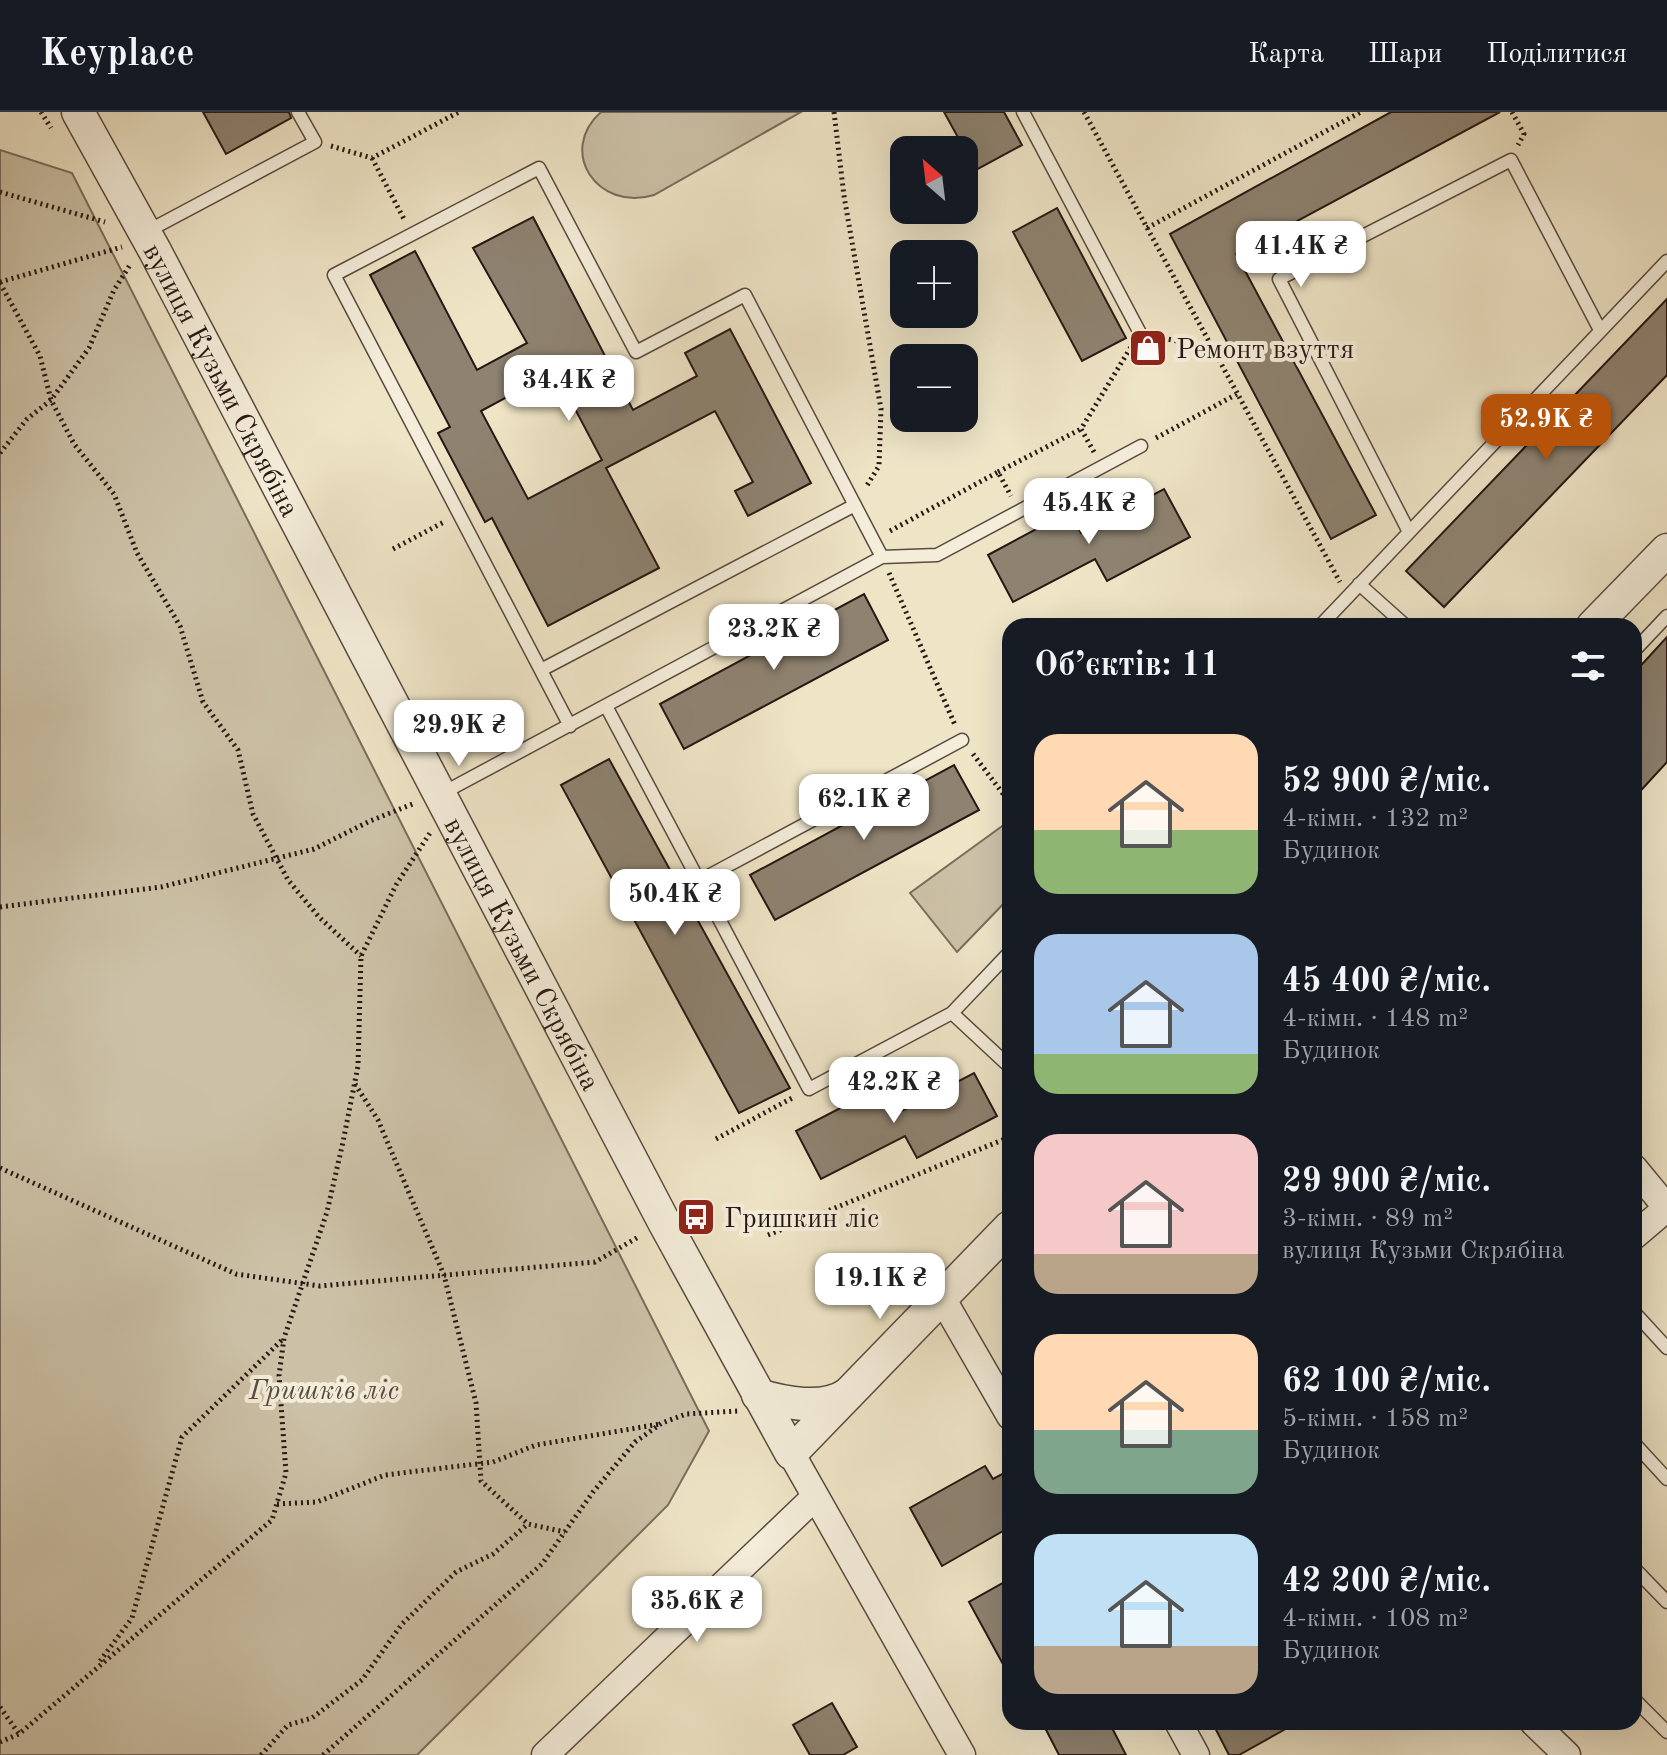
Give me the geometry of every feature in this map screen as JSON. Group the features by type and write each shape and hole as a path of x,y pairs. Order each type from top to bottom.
{"street":[{"name":"вулиця Кузьми Скрябіна","path":"78,112 150,241 664,1222 748,1404 791,1453"},
{"path":"1601,618 1667,550"},
{"path":"1642,1178 1667,1208 1642,1229"},
{"path":"962,1755 791,1453 1002,1235"},
{"path":"942,1298 1002,1402"},
{"path":"748,1404 822,1403 842,1398 851,1392"},
{"path":"545,1755 815,1497"},
{"path":"1182,1730 1196,1755"},
{"path":"1541,1730 1567,1755"}],"lane":[{"path":"150,241 315,142 298,112"},
{"path":"1023,112 1140,333"},
{"path":"1409,532 1279,279 1511,160 1600,330"},
{"path":"570,726 334,275 539,168 636,352 745,295 882,557"},
{"path":"1328,618 1667,261"},
{"path":"441,794 882,557 937,555 1141,446"},
{"path":"541,670 855,505"},
{"path":"1359,584 1397,618"},
{"path":"1642,643 1667,616"},
{"path":"606,706 809,1089 952,1013 1002,960"},
{"path":"699,881 962,740"},
{"path":"952,1013 1002,1060"},
{"path":"1642,1321 1667,1348"},
{"path":"1642,1452 1667,1479"},
{"path":"1642,1576 1667,1602"},
{"path":"1642,1707 1667,1732"}],"path":[{"path":"315,142 372,158 459,112"},
{"path":"834,112 844,196 881,409 879,466 855,505"},
{"path":"1084,112 1348,597"},
{"path":"1147,228 1361,112"},
{"path":"1511,160 1524,134 1512,112"},
{"path":"372,158 413,234"},
{"path":"0,192 150,241"},
{"path":"150,241 0,282 40,356 51,400 74,444 114,494 137,553 180,626 203,702 238,750 253,814 288,880 319,917 361,956"},
{"path":"0,453 27,419 51,400 89,348 114,290 150,241"},
{"path":"998,472 1081,429 1140,333 1213,348"},
{"path":"1141,446 1237,394"},
{"path":"1081,429 1102,466"},
{"path":"393,549 459,514"},
{"path":"882,557 962,740 1002,792"},
{"path":"0,907 161,887 314,849 370,821 441,794"},
{"path":"0,1742 19,1734 272,1520 286,1473 279,1376 284,1338 327,1212 358,1066 361,956 396,885 430,833 441,794"},
{"path":"354,1084 378,1120 444,1275 476,1403 481,1481 528,1524 565,1532"},
{"path":"716,1139 809,1089"},
{"path":"768,1235 1002,1140"},
{"path":"0,1168 236,1274 320,1286 595,1262 664,1222"},
{"path":"95,1668 132,1618 182,1437 284,1338"},
{"path":"277,1504 317,1502 385,1475 493,1462 536,1445 748,1404"},
{"path":"323,1755 542,1564 593,1492 635,1442 662,1423"},
{"path":"261,1755 288,1725 312,1718 362,1680 402,1624 456,1572 493,1554 528,1524"},
{"path":"0,1707 19,1734"}],"green space":[{"path":"601,112 801,112 654,195 634,198 615,195 601,186 583,160 588,127"},
{"name":"Гришків ліс","path":"0,150 72,173 709,1431 668,1505 417,1755 0,1755"},
{"path":"1002,826 1002,905 957,952 910,893"}],"building":[{"path":"203,112 289,112 291,118 226,154"},
{"path":"944,112 1004,112 1022,145 978,169 978,136 957,136"},
{"path":"1391,112 1500,112 1236,254 1376,515 1331,539 1170,234"},
{"path":"1057,208 1126,338 1082,361 1013,232"},
{"path":"533,217 633,410 697,376 685,353 730,329 811,483 748,516 735,491 753,482 715,411 606,468 659,568 548,626 492,518 485,522 438,433 450,427 370,275 415,251 477,370 527,343 473,248","holes":["555,371 602,460 528,499 481,411"]},
{"path":"1667,299 1667,375 1444,607 1406,571"},
{"path":"1164,489 1190,537 1107,581 1095,559 1013,602 988,555 1070,511 1081,533"},
{"path":"864,594 888,640 684,749 660,704"},
{"path":"1667,637 1667,762 1642,789 1642,664"},
{"path":"609,759 790,1088 739,1113 561,785"},
{"path":"954,765 979,810 775,920 750,875"},
{"path":"974,1073 997,1116 917,1158 905,1136 821,1179 796,1131 879,1088 894,1115"},
{"path":"985,1466 993,1479 1002,1474 1002,1532 942,1566 910,1508"},
{"path":"1002,1583 1002,1662 969,1602"},
{"path":"832,1703 857,1747 843,1755 810,1755 793,1725"},
{"path":"1046,1730 1113,1730 1126,1755 1059,1755"},
{"path":"1216,1730 1284,1730 1239,1755 1229,1755"}],"place":[{"name":"Ремонт взуття","path":"1148,348"},
{"name":"Гришкин ліс","path":"696,1217"}]}
